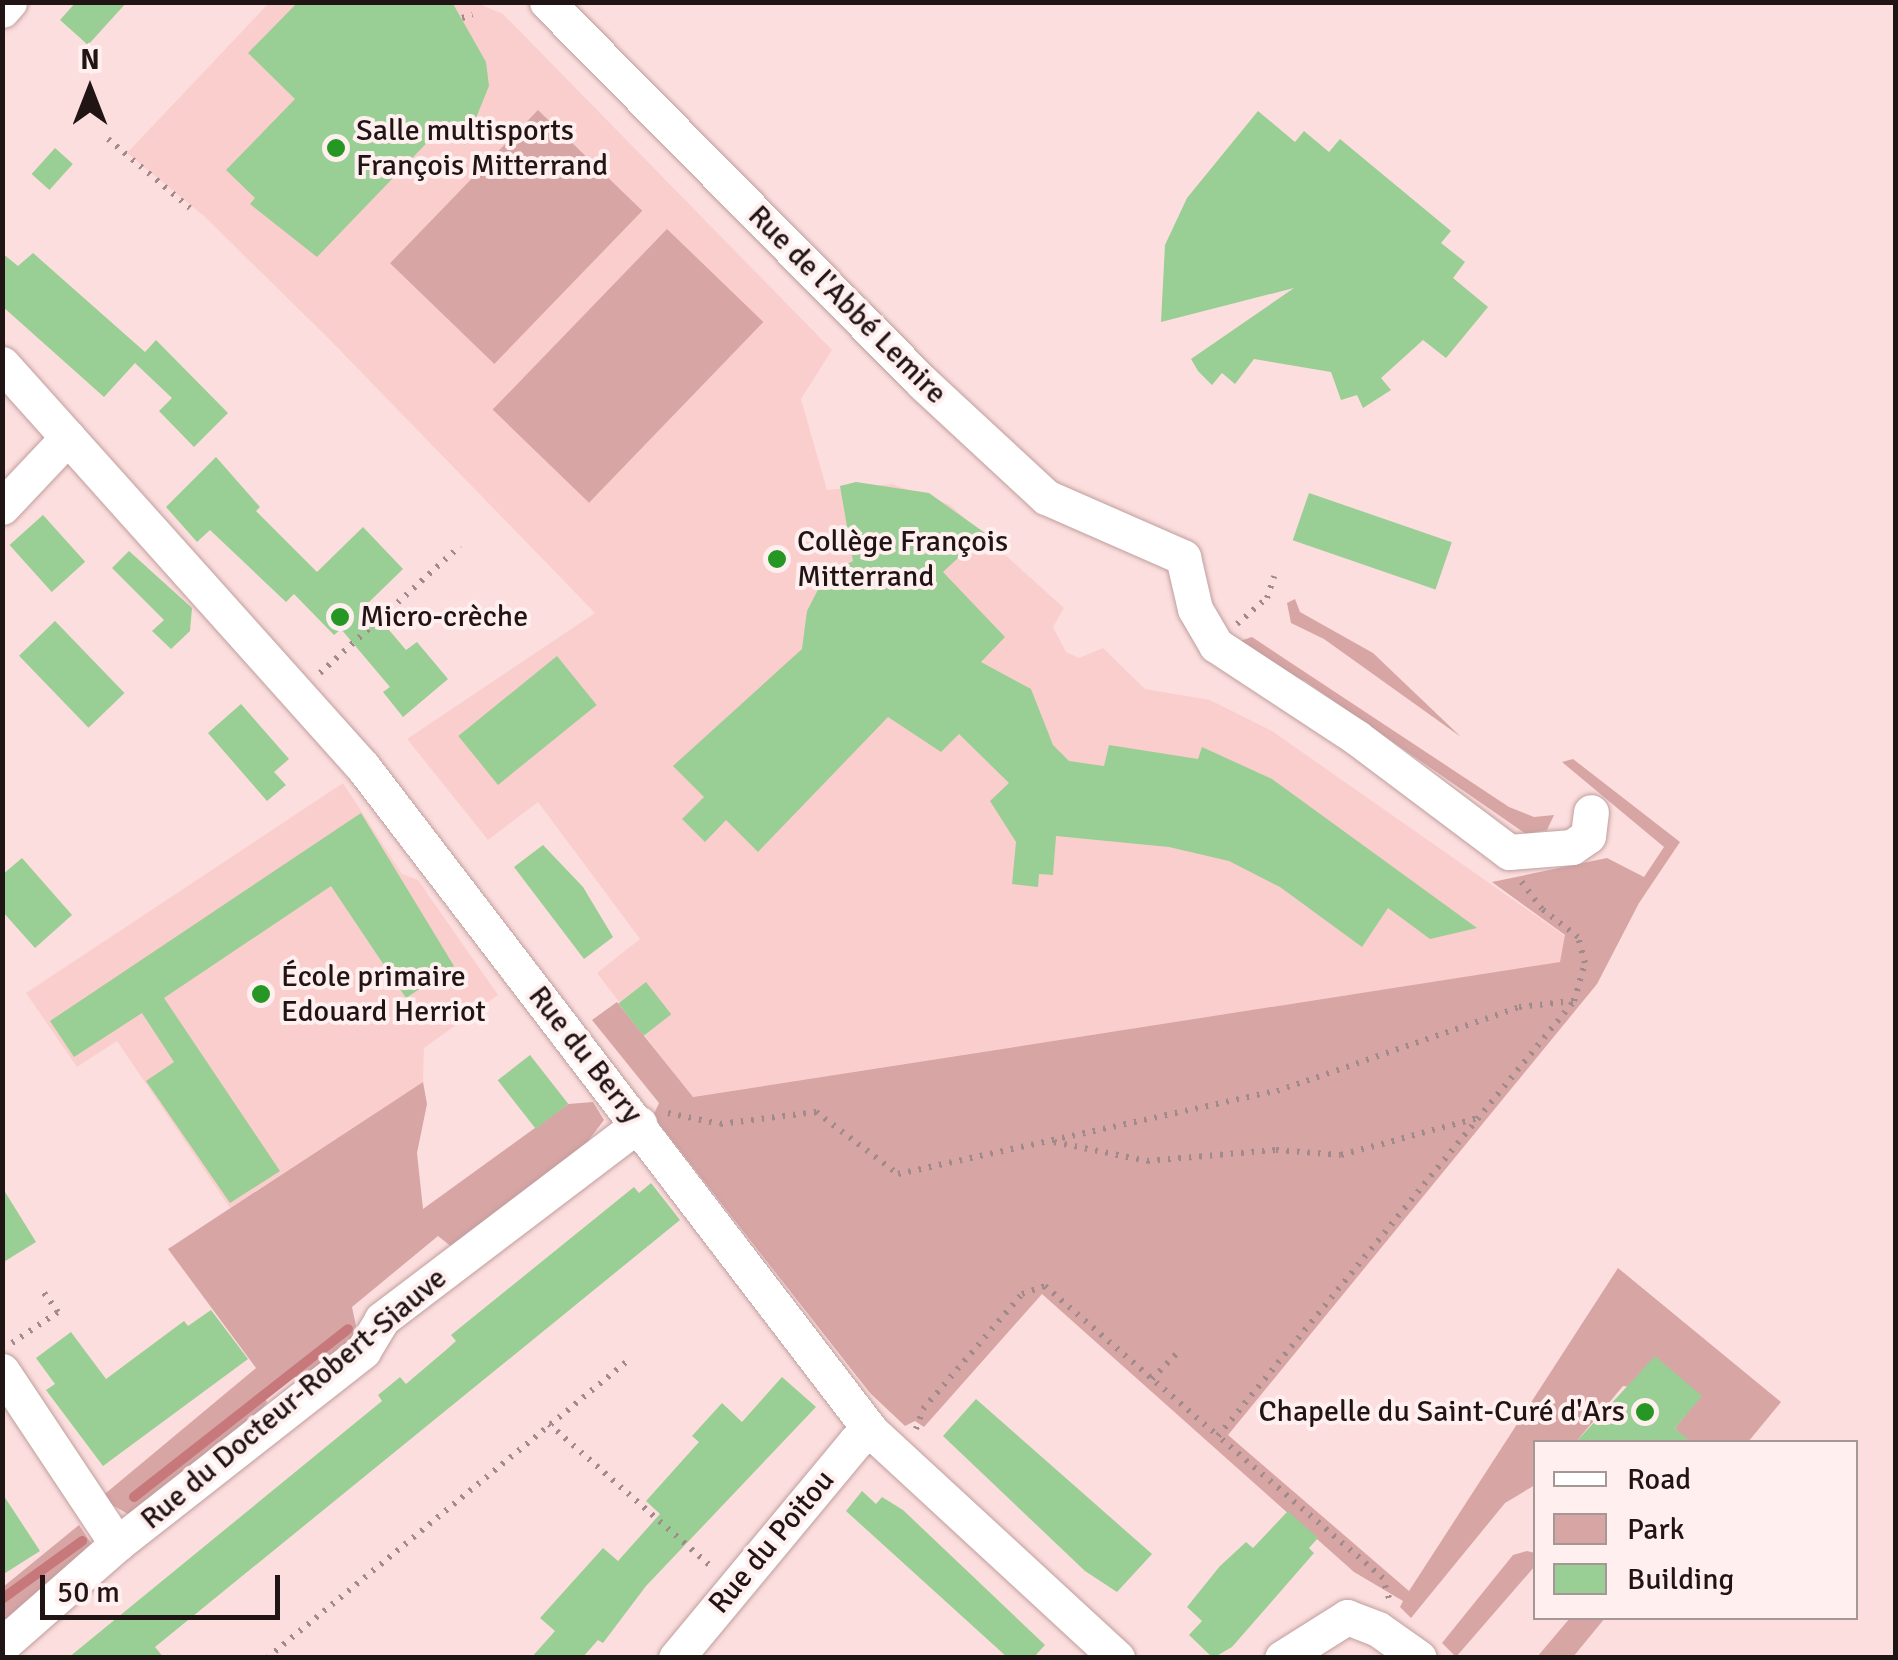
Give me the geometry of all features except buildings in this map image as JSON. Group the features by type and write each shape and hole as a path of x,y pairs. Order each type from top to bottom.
{"street":[{"path":"2,10 9,2"},
{"name":"Rue de l'Abbé Lemire","path":"547,2 923,383 1046,497 1183,557 1195,609 1216,645"},
{"name":"Rue du Berry","path":"2,364 364,767 883,1441 1116,1658"},
{"path":"2,506 68,438"},
{"path":"1216,645 1356,737 1509,852 1572,847 1588,836 1591,812"},
{"name":"Rue du Docteur-Robert-Siauve","path":"2,1645 117,1544 363,1350 382,1319 639,1124"},
{"path":"2,1371 117,1544"},
{"name":"Rue du Poitou","path":"676,1658 856,1441 883,1441"},
{"path":"1282,1658 1347,1617 1378,1628 1419,1658"}],"path":[{"path":"462,18 473,15"},
{"path":"108,139 190,208"},
{"path":"298,695 460,546"},
{"path":"1216,645 1267,598 1274,576"},
{"path":"1218,1436 1574,1001 1585,963 1578,937 1528,894 1509,852"},
{"path":"639,1124 674,1110 720,1124 816,1112 898,1174 1276,1092 1518,1007 1574,1001"},
{"path":"1048,1140 1147,1161 1276,1150 1342,1156 1477,1118"},
{"path":"883,1441 920,1426 923,1409 1032,1289 1045,1286 1383,1578 1393,1611 1378,1628"},
{"path":"2,1350 58,1312 42,1290"},
{"path":"1152,1380 1177,1353"},
{"path":"267,1658 626,1362"},
{"path":"549,1424 736,1586"}],"shaded area":[{"name":"Collège François Mitterrand","path":"269,3 477,3 503,14 832,350 801,399 827,490 892,484 950,505 1064,608 1053,627 1066,652 1079,658 1103,648 1145,689 1210,700 1272,731 1565,936 1561,962 692,1097 597,973 640,939 538,802 488,840 407,739 595,613 204,216 127,153"},
{"name":"École primaire Edouard Herriot","path":"343,783 402,874 418,880 498,995 424,1048 423,1082 230,1208 117,1041 77,1067 26,993"}],"green space":[{"path":"538,110 642,211 494,364 390,263"},
{"path":"667,229 763,322 589,503 493,410"},
{"path":"1295,599 1300,612 1373,653 1461,737 1324,639 1291,623 1287,603"},
{"path":"1252,637 1509,807 1534,817 1554,815 1547,830 1526,834 1305,681 1266,664 1240,641"},
{"path":"1573,759 1680,842 1639,903 1597,984 1228,1435 1409,1591 1618,1268 1781,1402 1750,1440 1674,1440 1680,1433 1675,1428 1701,1396 1623,1386 1578,1440 1533,1440 1533,1486 1505,1503 1411,1618 1400,1607 1403,1601 1354,1572 1042,1294 924,1427 915,1421 905,1426 870,1393 653,1116 659,1103 592,1020 617,1002 693,1097 1560,962 1565,935 1492,882 1607,858 1644,877 1664,847 1562,762"},
{"path":"423,1082 427,1104 417,1153 423,1209 568,1104 593,1102 604,1120 585,1145 457,1251 438,1236 352,1307 358,1335 302,1379 289,1375 264,1393 267,1403 219,1453 128,1514 100,1498 256,1368 168,1249"},
{"path":"79,1525 93,1546 3,1624 3,1587"},
{"path":"1533,1552 1533,1568 1456,1657 1442,1643 1513,1555"},
{"path":"1568,1620 1603,1620 1573,1657 1537,1657"}],"waterway":[{"path":"134,1497 348,1329"},
{"path":"2,1599 82,1541"}],"place":[{"name":"Salle multisports François Mitterrand","path":"336,148"},
{"name":"Collège François Mitterrand","path":"777,559"},
{"name":"Micro-crèche","path":"340,617"},
{"name":"École primaire Edouard Herriot","path":"261,994"},
{"name":"Chapelle du Saint-Curé d'Ars","path":"1645,1412"}]}
